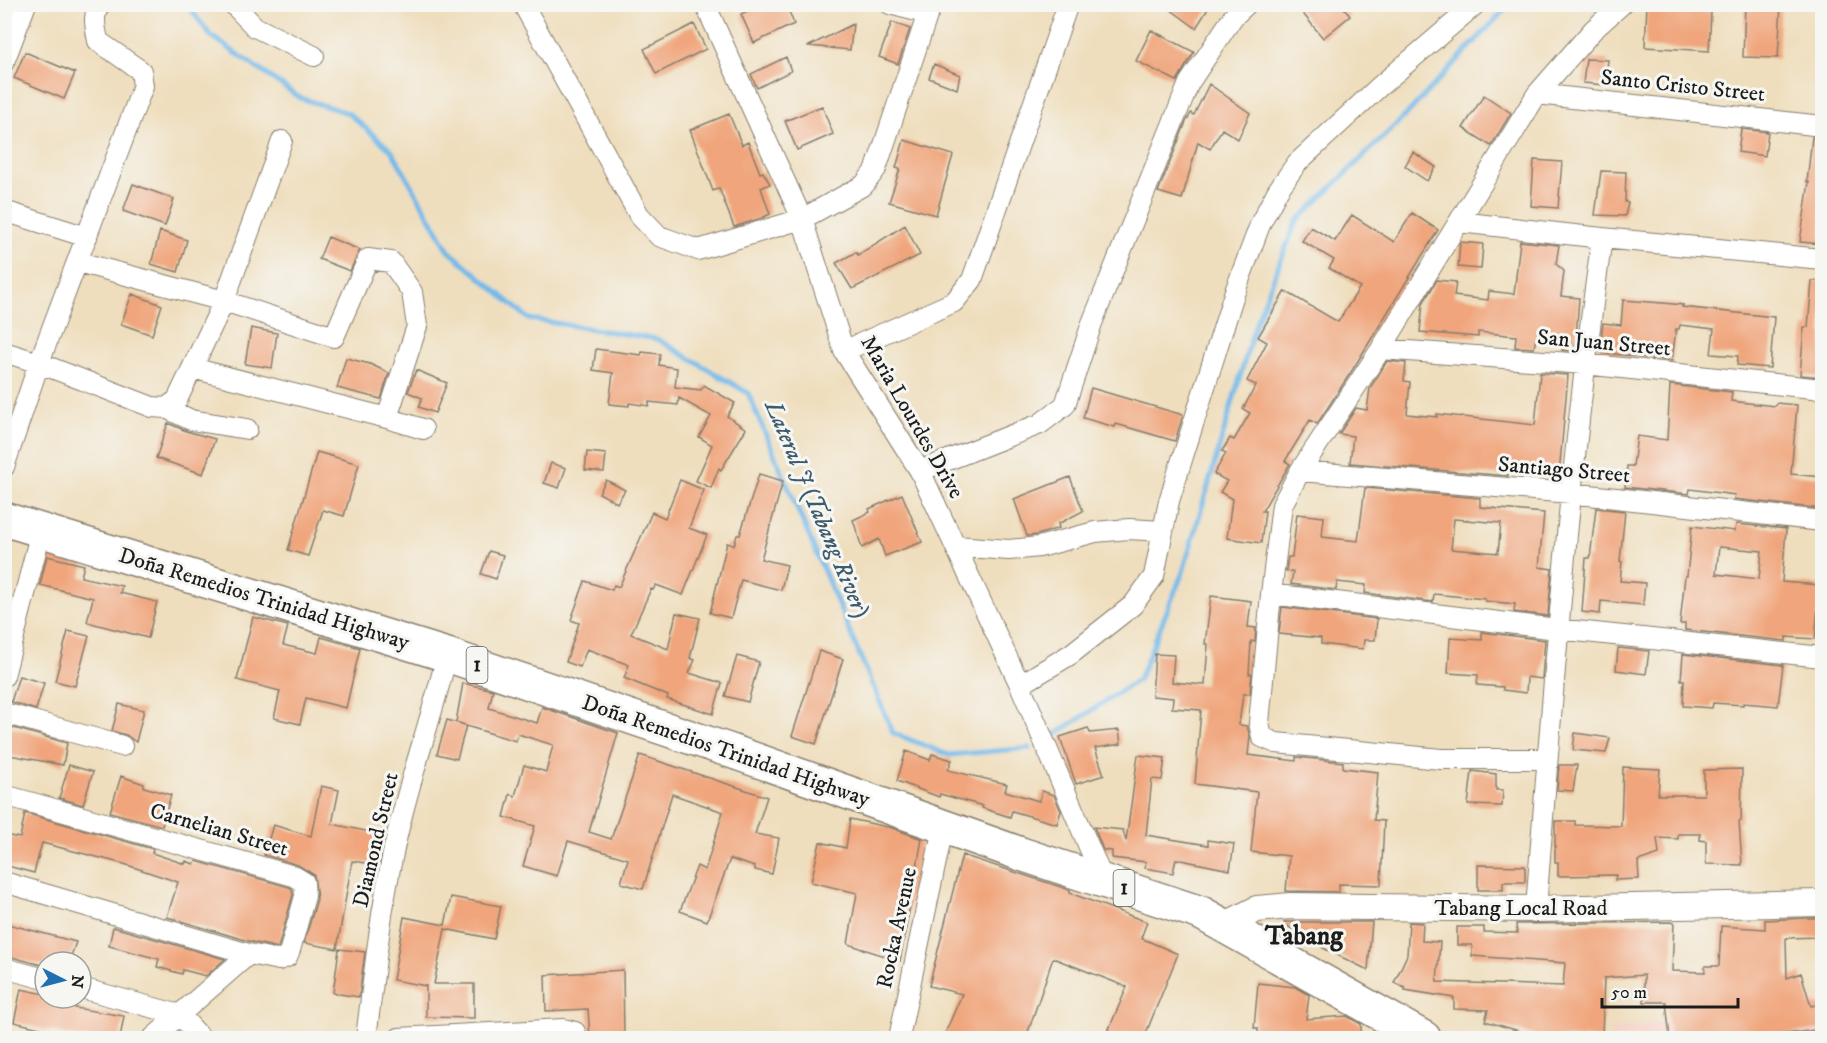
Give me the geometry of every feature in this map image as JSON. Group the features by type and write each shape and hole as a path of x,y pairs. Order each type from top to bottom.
{"highway":[{"name":"Doña Remedios Trinidad Highway","path":"4,519 447,655 728,750 943,828 1201,913 1424,1038"}],"street":[{"path":"4,62 26,4"},
{"path":"233,4 255,27 314,56"},
{"path":"523,4 639,215 659,236 698,250 802,219 864,185 876,169 930,9 890,4"},
{"name":"Maria Lourdes Drive","path":"705,4 802,219 844,351 920,471 1020,685 1104,882"},
{"path":"844,351 954,302 972,280 1068,4"},
{"path":"920,471 1040,424 1065,405 1092,323 1189,82 1233,17 1246,4"},
{"path":"1020,685 1071,654 1133,605 1154,576 1169,501 1234,294 1261,222 1278,190 1297,163 1380,86 1476,4"},
{"path":"1547,759 1440,759 1276,743 1262,737 1259,723 1271,594 1282,505 1300,471 1381,349 1537,94 1593,30 1622,4"},
{"path":"4,466 39,363 143,86 141,71 99,41 94,24 95,6"},
{"name":"Santo Cristo Street","path":"1537,94 1822,126"},
{"path":"166,408 177,400 224,301 282,141"},
{"path":"4,211 87,237"},
{"path":"1459,222 1822,259"},
{"path":"1536,909 1557,629 1584,364 1602,238"},
{"path":"78,262 224,301 334,337 368,259 391,262 412,292 417,326 387,418"},
{"name":"San Juan Street","path":"1381,349 1584,364 1822,389"},
{"path":"4,352 39,363 152,407 166,408 191,420 247,429"},
{"path":"192,369 423,429"},
{"name":"Santiago Street","path":"1300,471 1571,493 1822,521"},
{"path":"956,546 1009,550 1040,547 1095,532 1129,529 1162,531"},
{"path":"4,676 41,531"},
{"path":"1271,594 1557,629 1822,657"},
{"name":"Diamond Street","path":"366,1038 379,935 399,827 435,705 447,655"},
{"path":"4,713 122,746"},
{"name":"Carnelian Street","path":"4,795 294,876 304,882 305,896 287,957 279,960 249,954 4,882"},
{"name":"Rocka Avenue","path":"899,1038 943,828"},
{"name":"Tabang Local Road","path":"1224,926 1257,909 1290,906 1536,909 1822,903"},
{"path":"153,1038 249,954"},
{"path":"4,968 33,976"},
{"path":"93,991 180,1015 201,1038"},
{"path":"399,1038 563,1029 575,1032 578,1038"}],"shaded area":[{"path":"1822,1000 1822,1038 1612,1038 1611,1029"}],"building":[{"path":"761,4 786,4 794,24 754,43 741,14"},
{"path":"1163,4 1211,4 1196,28"},
{"path":"1295,4 1341,4 1350,16 1323,38"},
{"path":"1647,4 1677,4 1677,10 1711,12 1709,51 1645,47"},
{"path":"1745,4 1781,4 1778,58 1743,57"},
{"path":"892,22 910,29 898,64 879,57"},
{"path":"694,24 706,49 656,74 644,49"},
{"path":"853,24 850,50 809,46"},
{"path":"1151,30 1194,52 1177,81 1136,61"},
{"path":"25,52 75,73 64,99 14,78"},
{"path":"786,57 791,71 757,88 751,74"},
{"path":"1586,59 1608,60 1605,85 1583,83"},
{"path":"934,64 960,75 957,89 929,78"},
{"path":"1209,84 1250,113 1238,139 1222,129 1210,149 1198,142 1182,199 1158,192 1186,122 1191,113 1194,115"},
{"path":"1484,95 1511,113 1491,146 1463,128"},
{"path":"822,106 833,134 797,150 785,121"},
{"path":"729,114 742,145 748,142 760,173 763,172 770,184 761,188 770,214 734,227 719,188 713,191 690,130"},
{"path":"1741,129 1768,132 1765,156 1738,152"},
{"path":"1812,137 1822,138 1822,244 1800,242 1809,182 1807,182"},
{"path":"904,140 953,155 936,215 889,202 900,169 896,168"},
{"path":"1413,152 1436,167 1427,181 1405,166"},
{"path":"1534,160 1562,162 1558,208 1531,206"},
{"path":"1601,171 1626,172 1625,202 1628,203 1625,216 1595,215"},
{"path":"133,184 174,199 165,226 123,211"},
{"path":"1412,213 1438,230 1317,424 1310,420 1285,461 1290,464 1262,511 1265,511 1261,543 1227,538 1232,499 1220,492 1227,481 1214,474 1226,453 1222,451 1230,438 1234,440 1250,413 1243,409 1256,385 1247,381 1267,342 1258,337 1285,291 1338,322 1360,287 1329,268 1334,260 1302,241 1311,227 1335,241 1352,215 1394,242"},
{"path":"905,225 920,255 852,289 836,263 856,252 858,255"},
{"path":"160,231 187,240 178,272 151,264"},
{"path":"328,237 360,250 350,271 319,259"},
{"path":"1520,241 1559,245 1556,264 1564,271 1561,296 1579,298 1575,351 1562,350 1563,341 1536,338 1534,348 1515,347 1516,336 1478,332 1478,337 1420,332 1423,303 1437,280 1456,282 1454,296 1488,300 1489,291 1514,294"},
{"path":"1460,242 1483,244 1481,269 1458,267"},
{"path":"1812,281 1822,281 1822,377 1800,375 1804,327 1808,327"},
{"path":"132,294 162,305 152,335 121,324"},
{"path":"1623,300 1774,317 1770,368 1737,365 1738,356 1711,354 1714,329 1680,325 1679,329 1676,329 1672,361 1599,352 1603,323 1621,325"},
{"path":"251,328 277,333 272,368 245,364"},
{"path":"596,349 641,355 642,352 660,354 659,365 677,368 675,387 701,390 704,385 735,403 727,416 746,429 721,470 719,468 711,488 696,481 712,445 699,437 711,416 679,398 678,405 649,402 649,406 629,403 629,406 609,404 613,373 593,370"},
{"path":"346,358 370,364 389,373 381,399 337,388"},
{"path":"1387,361 1406,363 1404,381 1410,382 1407,414 1437,417 1437,414 1535,425 1540,373 1568,375 1559,475 1508,470 1508,476 1350,463 1353,436 1339,434 1356,408 1367,410 1370,388"},
{"path":"416,370 447,383 435,413 419,407 422,398 408,392"},
{"path":"1670,385 1732,392 1731,401 1775,406 1776,403 1797,405 1791,474 1822,477 1822,509 1734,499 1735,495 1690,489 1689,494 1625,487 1627,466 1633,466 1637,436 1667,440"},
{"path":"1091,388 1183,415 1175,441 1116,424 1115,427 1083,418"},
{"path":"168,423 215,439 203,474 156,458"},
{"path":"317,452 359,464 344,516 323,510 308,556 288,550"},
{"path":"587,452 606,454 604,472 585,470"},
{"path":"551,463 566,468 559,488 544,483"},
{"path":"759,474 783,481 761,559 787,565 781,590 741,580 731,618 710,613 727,543 734,545 737,535 740,535"},
{"path":"1070,477 1083,511 1058,524 1059,528 1027,536 1014,499"},
{"path":"606,480 625,490 617,503 599,493"},
{"path":"680,480 704,490 689,528 707,535 683,595 656,585 653,590 651,589 631,634 668,649 676,613 700,618 690,658 695,660 689,673 722,683 713,714 667,699 668,696 624,678 629,665 587,649 580,667 566,662 579,623 571,620 585,581 612,590 614,585 619,587 652,512 665,518"},
{"path":"1365,488 1480,498 1480,507 1544,513 1539,567 1552,569 1548,616 1514,612 1515,604 1485,601 1485,599 1434,594 1433,602 1365,593 1366,585 1337,582 1336,590 1291,584 1293,572 1286,571 1288,557 1292,557 1297,514 1324,517 1322,537 1358,541","holes":["1454,519 1501,523 1498,553 1451,549"]},
{"path":"902,494 922,542 885,556 879,539 862,548 853,520 870,512 869,509"},
{"path":"1596,508 1625,511 1620,581 1645,583 1643,605 1601,601 1600,614 1582,612 1586,558 1590,558"},
{"path":"1736,524 1786,529 1782,582 1820,585 1815,639 1786,637 1786,641 1685,630 1685,624 1680,624 1692,526 1735,531","holes":["1719,547 1762,551 1759,579 1716,574"]},
{"path":"489,551 503,555 496,579 481,574"},
{"path":"47,556 84,565 81,577 122,586 120,593 157,602 148,638 87,622 93,598 40,585"},
{"path":"1211,596 1251,601 1248,627 1256,628 1255,642 1251,641 1249,674 1252,674 1250,694 1243,694 1239,725 1247,726 1250,737 1248,755 1296,761 1296,757 1343,762 1343,768 1378,772 1374,820 1384,821 1381,885 1339,884 1339,892 1286,891 1289,856 1251,852 1257,792 1195,784 1201,710 1172,708 1173,698 1152,696 1155,654 1174,655 1172,682 1205,685 1208,644 1205,644"},
{"path":"1282,607 1377,619 1375,640 1364,640 1363,649 1321,644 1321,638 1279,634"},
{"path":"253,617 288,626 283,645 317,653 321,637 360,648 346,708 306,698 300,724 274,718 280,691 237,680"},
{"path":"68,631 89,636 75,686 55,681"},
{"path":"1482,632 1545,640 1542,679 1527,677 1526,693 1503,690 1503,687 1477,685 1478,675 1448,673 1450,638 1482,640"},
{"path":"1618,648 1649,651 1646,674 1616,670"},
{"path":"819,651 843,659 816,744 792,736"},
{"path":"1683,654 1783,665 1778,706 1713,703 1712,708 1683,706 1684,680 1681,680"},
{"path":"737,656 759,662 748,702 725,696"},
{"path":"19,676 44,683 36,710 11,702"},
{"path":"463,683 493,690 489,708 537,723 542,707 618,733 589,832 611,839 640,755 767,797 755,834 779,838 772,874 755,870 755,867 730,859 707,921 680,911 697,866 705,870 723,812 672,794 643,889 621,883 628,859 568,841 557,876 523,866 535,826 504,817 510,794 515,796 524,765 546,772 553,745 518,734 516,741 466,726 457,759 437,754 447,720 465,725 456,722"},
{"path":"119,704 144,710 136,742 126,735 112,731"},
{"path":"7,726 67,743 63,765 4,754 4,737"},
{"path":"1088,728 1090,733 1119,730 1121,744 1095,748 1104,775 1076,784 1060,737"},
{"path":"1575,733 1610,738 1606,753 1573,750"},
{"path":"906,751 930,760 932,754 952,760 948,770 1007,784 1005,791 1039,801 1042,791 1054,795 1061,811 1057,824 1012,811 1010,817 982,808 983,806 940,794 939,797 897,781"},
{"path":"1138,755 1165,758 1162,780 1152,779 1146,835 1208,845 1208,840 1234,844 1230,870 1176,859 1173,873 1145,868 1146,862 1112,858 1112,851 1103,850 1094,827 1123,830 1126,841"},
{"path":"69,765 93,772 83,805 59,798"},
{"path":"1559,765 1577,765 1573,791 1557,790"},
{"path":"1623,767 1660,769 1658,795 1704,795 1704,770 1742,769 1741,821 1739,821 1742,865 1706,864 1706,841 1700,840 1700,834 1678,834 1678,839 1657,838 1659,854 1638,861 1639,879 1615,880 1616,875 1558,876 1558,862 1555,862 1555,821 1575,821 1575,825 1621,826"},
{"path":"1472,771 1496,774 1496,790 1503,790 1502,806 1468,805"},
{"path":"121,776 144,784 144,787 171,795 162,826 110,812"},
{"path":"321,786 339,790 332,824 385,835 379,865 352,861 337,949 304,943 317,899 314,875 298,865 264,855 273,825 311,836"},
{"path":"25,813 153,849 152,853 185,864 186,861 194,864 196,861 289,887 293,895 278,948 167,917 178,882 124,864 42,843 34,873 4,865 4,835 20,838"},
{"path":"850,819 892,828 922,839 900,961 848,944 857,893 811,882 820,842 846,848"},
{"path":"962,855 1070,890 1070,893 1147,922 1141,938 1178,954 1144,1038 1105,1038 1127,987 1053,958 1026,1038 943,1038 962,994 929,986"},
{"path":"1478,865 1525,866 1525,882 1503,882 1503,890 1478,890"},
{"path":"451,897 501,906 494,939 445,929 434,984 474,984 474,1018 426,1017 426,986 393,980 404,917 445,925"},
{"path":"1821,918 1821,937 1786,938 1787,978 1801,973 1811,1006 1822,1004 1822,1029 1756,1038 1670,1038 1666,1002 1644,1002 1644,975 1604,978 1602,1038 1543,1038 1485,1021 1488,1010 1454,1009 1454,998 1405,990 1394,983 1407,955 1409,922 1423,923 1422,941 1440,942 1437,982 1563,986 1565,963 1472,956 1472,945 1457,945 1457,927 1484,927 1484,932 1517,933 1516,924 1674,922 1672,971 1705,972 1705,966 1719,966 1721,926 1765,929 1765,920"},
{"path":"1284,922 1372,922 1368,970 1325,949"},
{"path":"4,923 76,942 73,950 33,950 33,963 4,955"},
{"path":"113,927 225,959 206,976 183,970 182,974 157,967 159,959 109,946"},
{"path":"339,949 365,952 359,997 333,993"},
{"path":"623,970 624,1038 590,1038 588,1009 546,1011 545,975"},
{"path":"1258,983 1295,987 1309,995 1306,1019 1347,1016 1361,1024 1361,1038 1258,1038 1258,1028 1254,1028"},
{"path":"21,989 33,992 33,1010 87,1010 124,1016 120,1038 82,1038 14,1022"}],"waterway":[{"name":"Lateral J (Tabang River)","path":"187,4 210,35 300,98 348,113 392,151 449,251 529,319 657,339 748,393 893,733 949,755 1030,748"},
{"name":"Lateral J (Tabang River)","path":"1053,736 1139,679 1183,572 1255,325 1296,222 1406,115 1510,4"}],"district":[{"name":"Tabang","path":"1304,936"}]}
